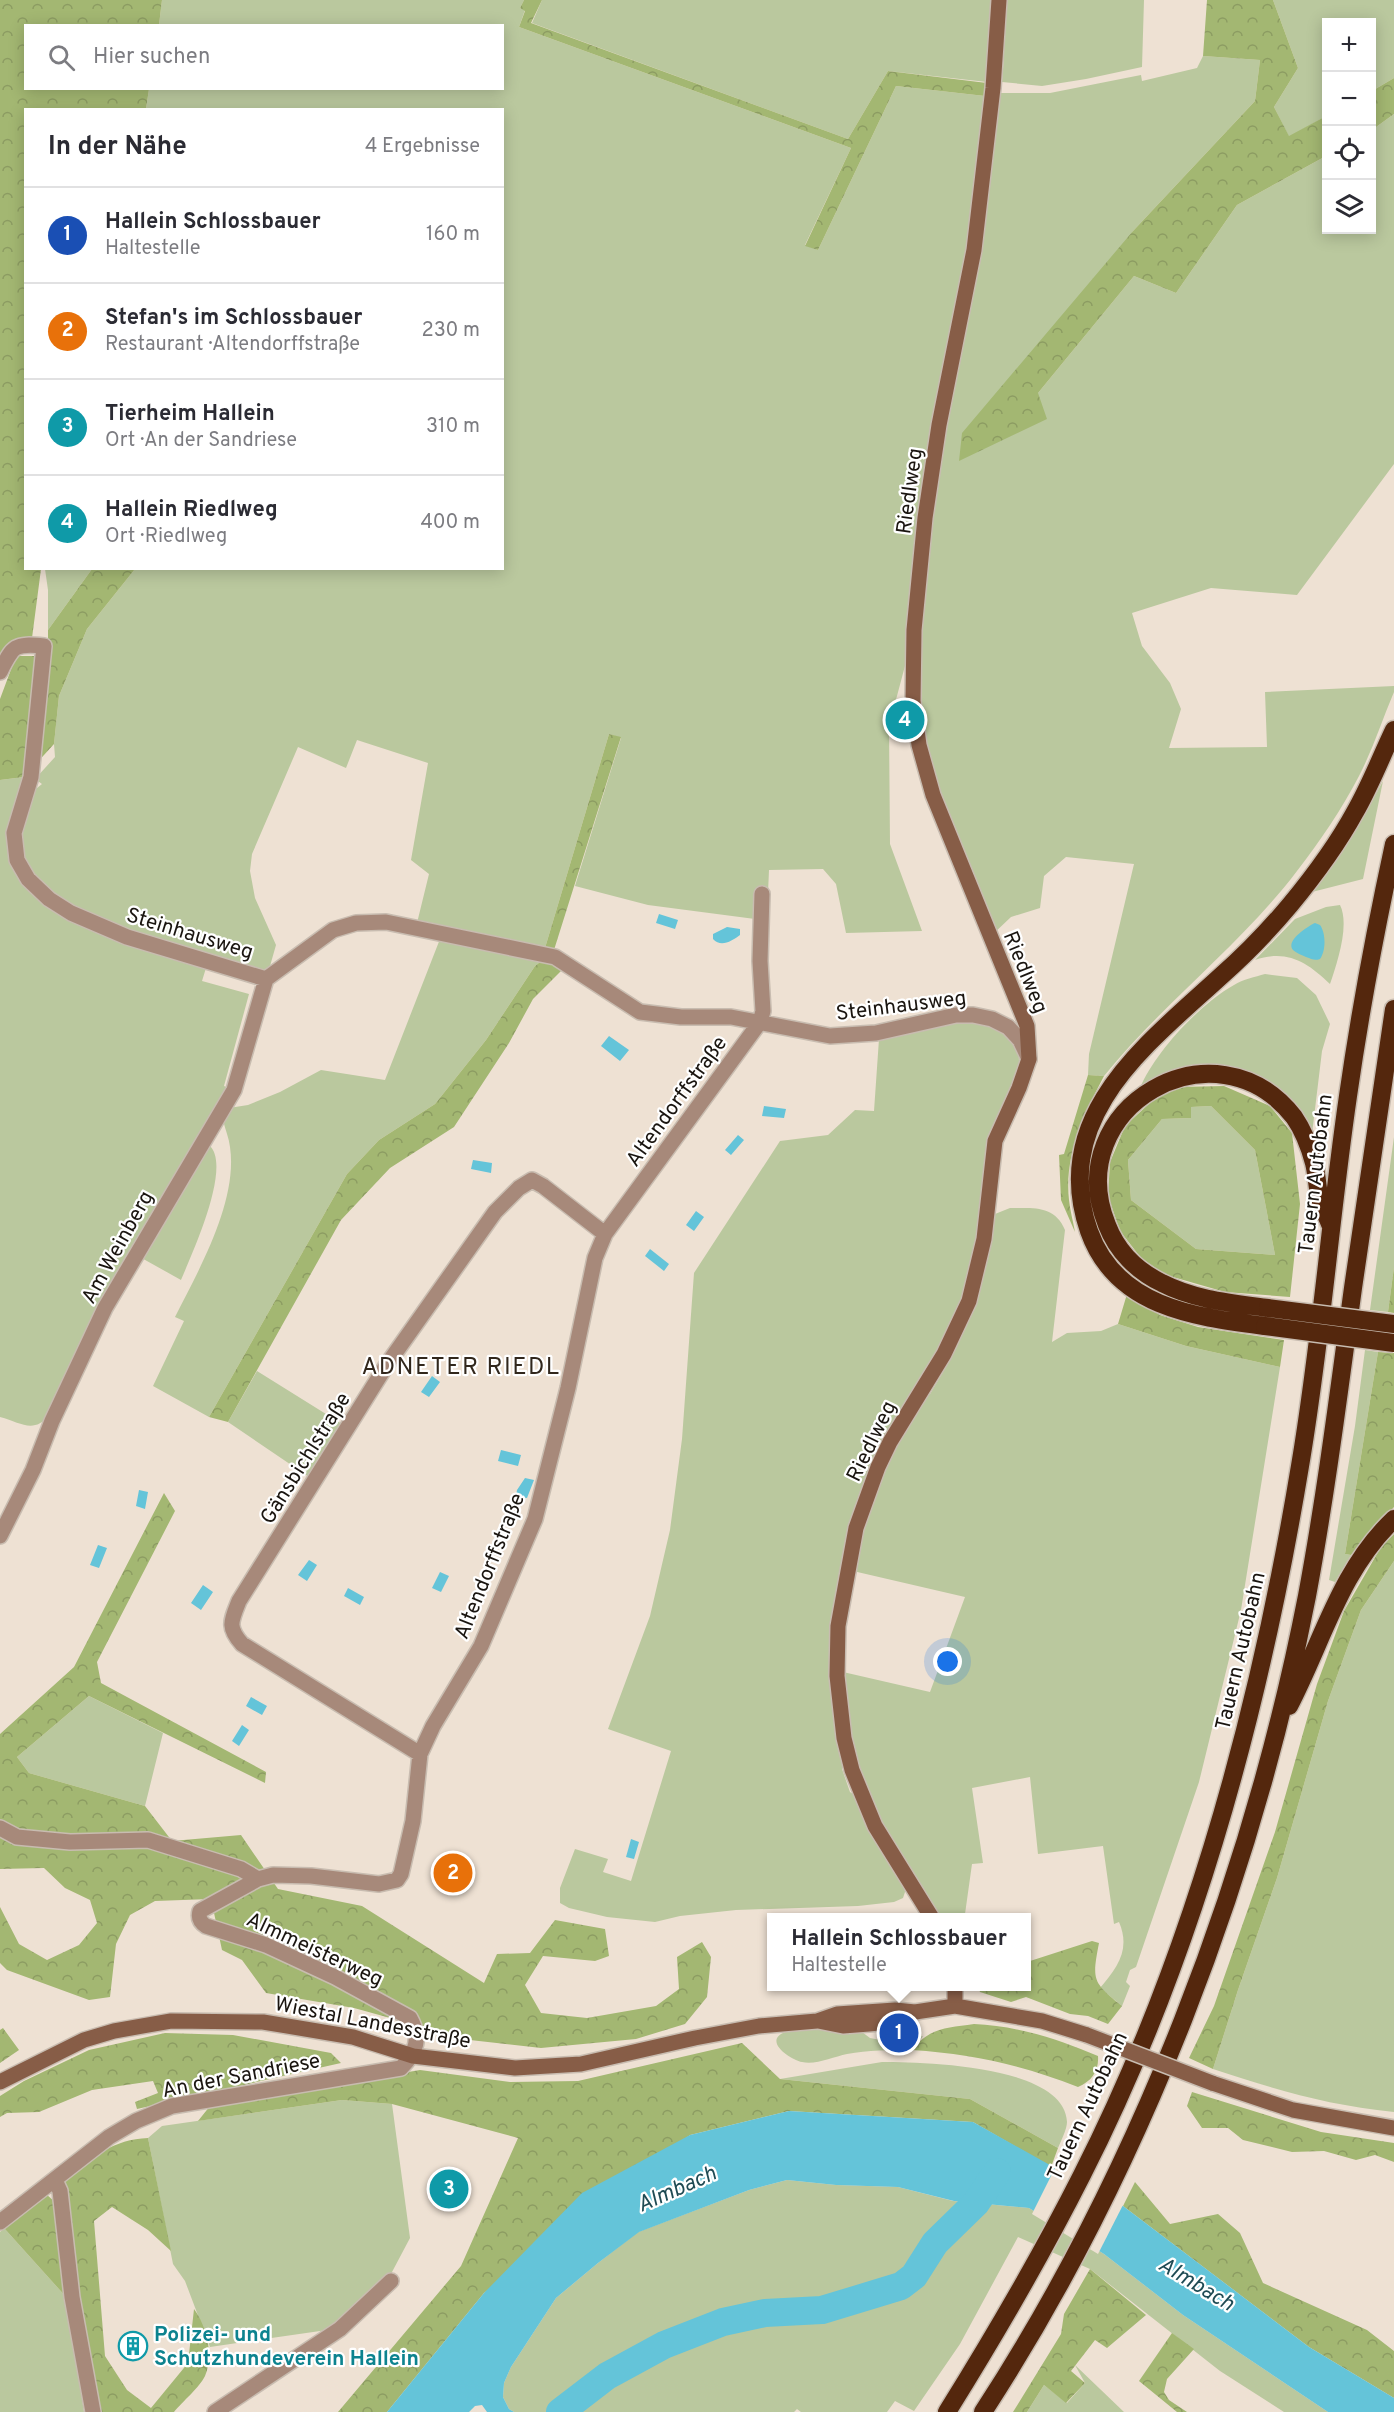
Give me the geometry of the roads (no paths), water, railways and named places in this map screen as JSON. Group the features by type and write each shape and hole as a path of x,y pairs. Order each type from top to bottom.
{"highway":[{"path":"1394,730 1356,811 1317,870 1269,929 1220,978 1168,1023 1133,1059 1102,1101 1092,1120 1083,1147 1079,1185 1084,1217 1097,1248 1117,1275 1135,1291 1174,1310 1210,1319 1266,1317 1394,1324"},
{"name":"Tauern Autobahn","path":"946,2412 1033,2269 1084,2173 1145,2034 1203,1876 1249,1721 1278,1589 1301,1463 1348,1093 1375,933 1394,844"},
{"path":"983,2412 1059,2284 1109,2186 1171,2049 1225,1905 1246,1840 1277,1729 1306,1598 1326,1489 1394,1010"},
{"path":"1331,1226 1320,1198 1314,1163 1306,1138 1295,1119 1284,1106 1259,1087 1240,1078 1221,1074 1200,1075 1178,1079 1155,1088 1135,1100 1120,1117 1108,1136 1101,1156 1098,1179 1099,1199 1111,1236 1126,1258 1142,1272 1192,1296 1266,1317 1394,1343"},
{"path":"1277,1729 1309,1668 1324,1626 1343,1588 1366,1552 1394,1519"}],"street":[{"name":"Riedlweg","path":"929,1913 874,1826 852,1770 844,1738 837,1676 838,1626 856,1528 878,1467 890,1442 944,1354 969,1301 984,1239 995,1141 1019,1088 1029,1059 1027,1026 933,795 919,745 913,701 914,630 926,519 939,425 974,250 993,88 999,0"},
{"name":"Steinhausweg","path":"0,672 11,650 22,644 44,646 31,778 14,833 17,860 28,879 50,899 71,913 127,937 266,979 333,930 356,923 386,922 555,957 640,1012 681,1017 731,1017 830,1036 876,1033 956,1015 973,1015 992,1019 1008,1027 1020,1040 1029,1059"},
{"path":"760,1022 764,1011 760,961 762,894"},
{"name":"Am Weinberg","path":"0,1536 33,1470 50,1432 52,1421 105,1308 234,1090 266,979"},
{"name":"Altendorffstraße","path":"397,1880 401,1874 413,1821 420,1754 433,1726 481,1646 535,1519 568,1388 595,1258 605,1234 760,1022"},
{"name":"Gänsbichlstraße","path":"420,1754 242,1644 233,1635 232,1620 239,1601 386,1366 495,1212 519,1188 532,1180 605,1234"},
{"path":"0,1828 17,1837 70,1842 148,1840 241,1869 258,1879"},
{"name":"Almmeisterweg","path":"397,1880 379,1884 311,1876 273,1875 258,1879 204,1907 198,1916 201,1923 276,1950 335,1977 410,2018 415,2027 416,2037 413,2056"},
{"path":"955,1991 955,2006"},
{"name":"Wiestal Landesstraße","path":"0,2082 84,2040 114,2031 171,2021 264,2022 352,2037 413,2056 515,2068 581,2064 759,2026 817,2021 843,2026 869,2024 897,2021 915,2012 955,2006 1042,2021 1087,2035 1212,2084 1293,2110 1394,2128"},
{"name":"An der Sandriese","path":"0,2222 109,2137 135,2121 172,2106 401,2068 413,2056"},
{"path":"55,2180 60,2191 72,2297 93,2412"},
{"path":"215,2412 340,2329 391,2281"}],"water":[{"path":"659,914 678,920 675,929 656,923"},
{"path":"1315,923 1322,928 1324,942 1322,956 1316,960 1297,953 1291,946 1298,934"},
{"path":"727,927 740,929 740,935 730,941 716,942 713,934"},
{"path":"609,1036 629,1050 620,1061 601,1046"},
{"path":"764,1106 786,1109 784,1118 762,1116"},
{"path":"738,1135 744,1140 731,1155 725,1150"},
{"path":"473,1160 492,1163 491,1173 471,1169"},
{"path":"696,1211 704,1217 694,1231 686,1225"},
{"path":"650,1249 669,1264 664,1271 645,1256"},
{"path":"432,1376 440,1382 429,1397 421,1392"},
{"path":"501,1450 521,1455 518,1466 498,1461"},
{"path":"525,1478 534,1480 527,1498 516,1496 517,1490"},
{"path":"139,1490 148,1492 145,1509 136,1506"},
{"path":"98,1545 107,1548 99,1568 90,1565"},
{"path":"309,1560 317,1565 307,1581 298,1575"},
{"path":"440,1572 449,1576 441,1592 432,1588"},
{"path":"203,1585 213,1592 201,1610 191,1603"},
{"path":"348,1588 364,1597 360,1605 344,1596"},
{"path":"251,1697 267,1706 262,1715 246,1706"},
{"path":"242,1725 249,1730 239,1746 232,1741"},
{"path":"631,1839 639,1842 634,1859 626,1857"},
{"path":"789,2111 973,2122 1123,2206 1309,2347 1394,2398 1394,2412 1328,2412 1183,2315 1104,2254 1029,2208 954,2201 898,2187 836,2185 787,2180 749,2190 639,2232 556,2298 511,2367 504,2383 503,2397 509,2409 514,2412 487,2412 482,2405 475,2406 469,2412 387,2412 484,2293 582,2193 690,2135"}],"waterway":[{"name":"Almbach","path":"560,2412 607,2376 664,2345 723,2322 765,2313 822,2310 901,2286 914,2276 935,2243 976,2203 997,2172"}],"place":[{"name":"Hallein Riedlweg","path":"905,720"},
{"name":"Stefan's im Schlossbauer","path":"453,1873"},
{"name":"Hallein Schlossbauer","path":"899,2033"},
{"name":"Tierheim Hallein","path":"449,2189"},
{"name":"Polizei- und Schutzhundeverein Hallein","path":"133,2346"}],"district":[{"name":"ADNETER RIEDL","path":"461,1366"}]}
